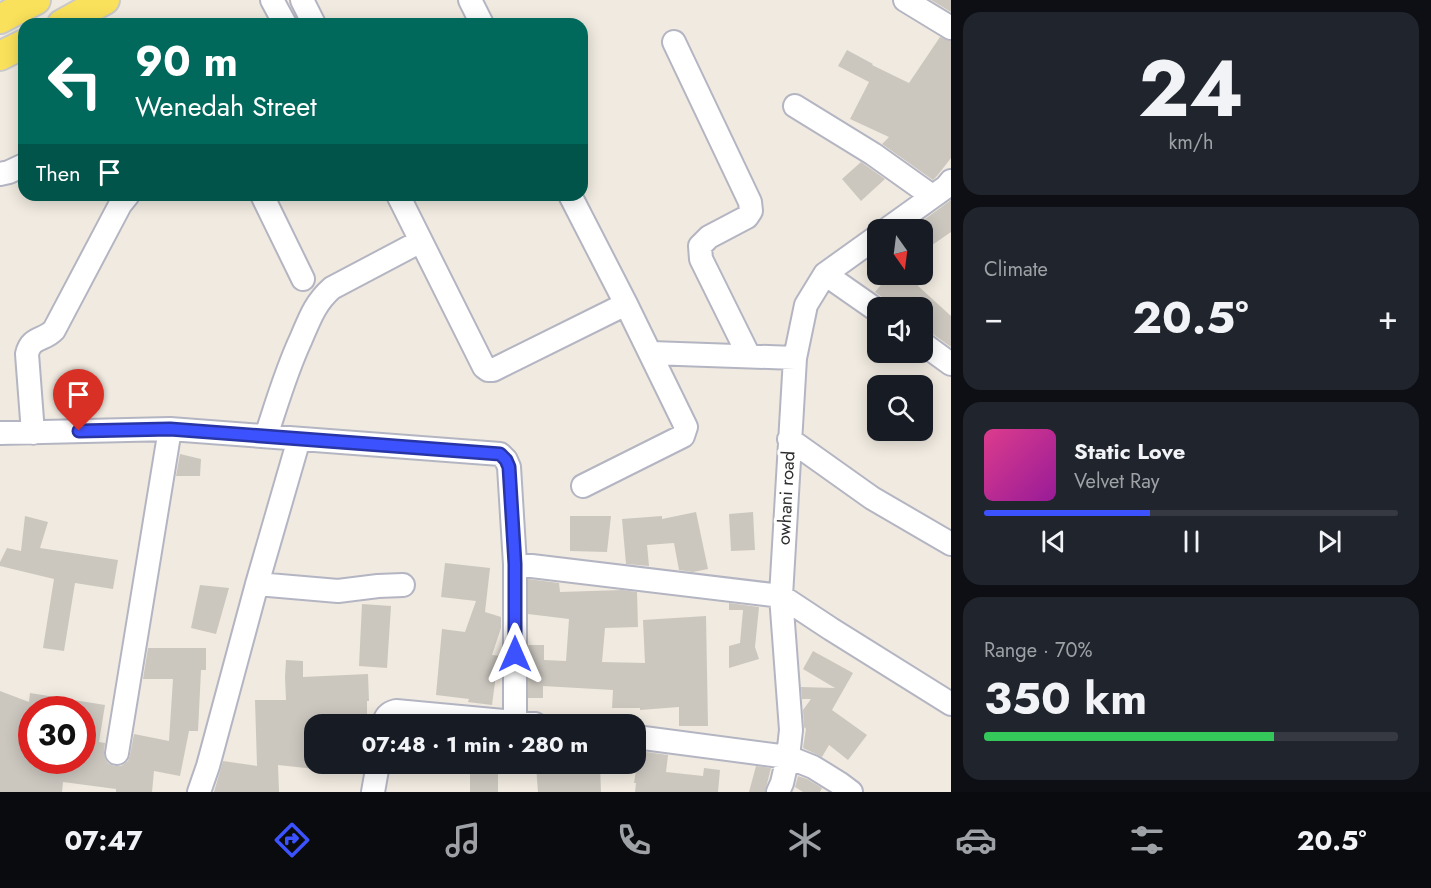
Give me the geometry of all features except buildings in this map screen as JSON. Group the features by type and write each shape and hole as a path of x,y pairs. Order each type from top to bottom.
{"main road":[{"path":"0,19 36,0"},
{"path":"76,18 95,10"},
{"path":"0,56 18,47"}],"street":[{"path":"272,0 282,18"},
{"path":"302,0 311,18"},
{"path":"470,0 479,18"},
{"path":"905,0 951,28"},
{"path":"674,42 750,202 751,211 747,218 709,237 700,246 701,259 750,356"},
{"path":"795,106 873,154 945,189 902,219"},
{"path":"0,174 18,168"},
{"path":"33,433 27,354 29,346 36,339 54,330 123,201"},
{"path":"265,201 303,279"},
{"path":"401,201 484,367 488,370 493,370 626,304"},
{"path":"573,201 686,427 683,436 583,486"},
{"path":"266,436 288,369 312,313 321,298 333,288 421,241"},
{"name":"owhani road","path":"778,792 788,757 791,730 780,596 795,358 807,305 825,274 867,244"},
{"path":"825,274 867,303"},
{"path":"933,351 951,364"},
{"path":"651,353 795,358"},
{"path":"117,753 170,429"},
{"path":"1,438 33,433 170,429 500,454 509,467 524,714"},
{"path":"199,792 299,439"},
{"path":"789,439 872,498 951,544"},
{"path":"515,564 780,596 951,704"},
{"path":"257,584 338,591 403,585"},
{"path":"388,714 396,711 428,714"},
{"path":"646,738 788,757 813,768 851,792"},
{"path":"373,792 376,774"}],"route":[{"path":"79,431 170,429 500,454 509,467 515,564 515,654"}]}
